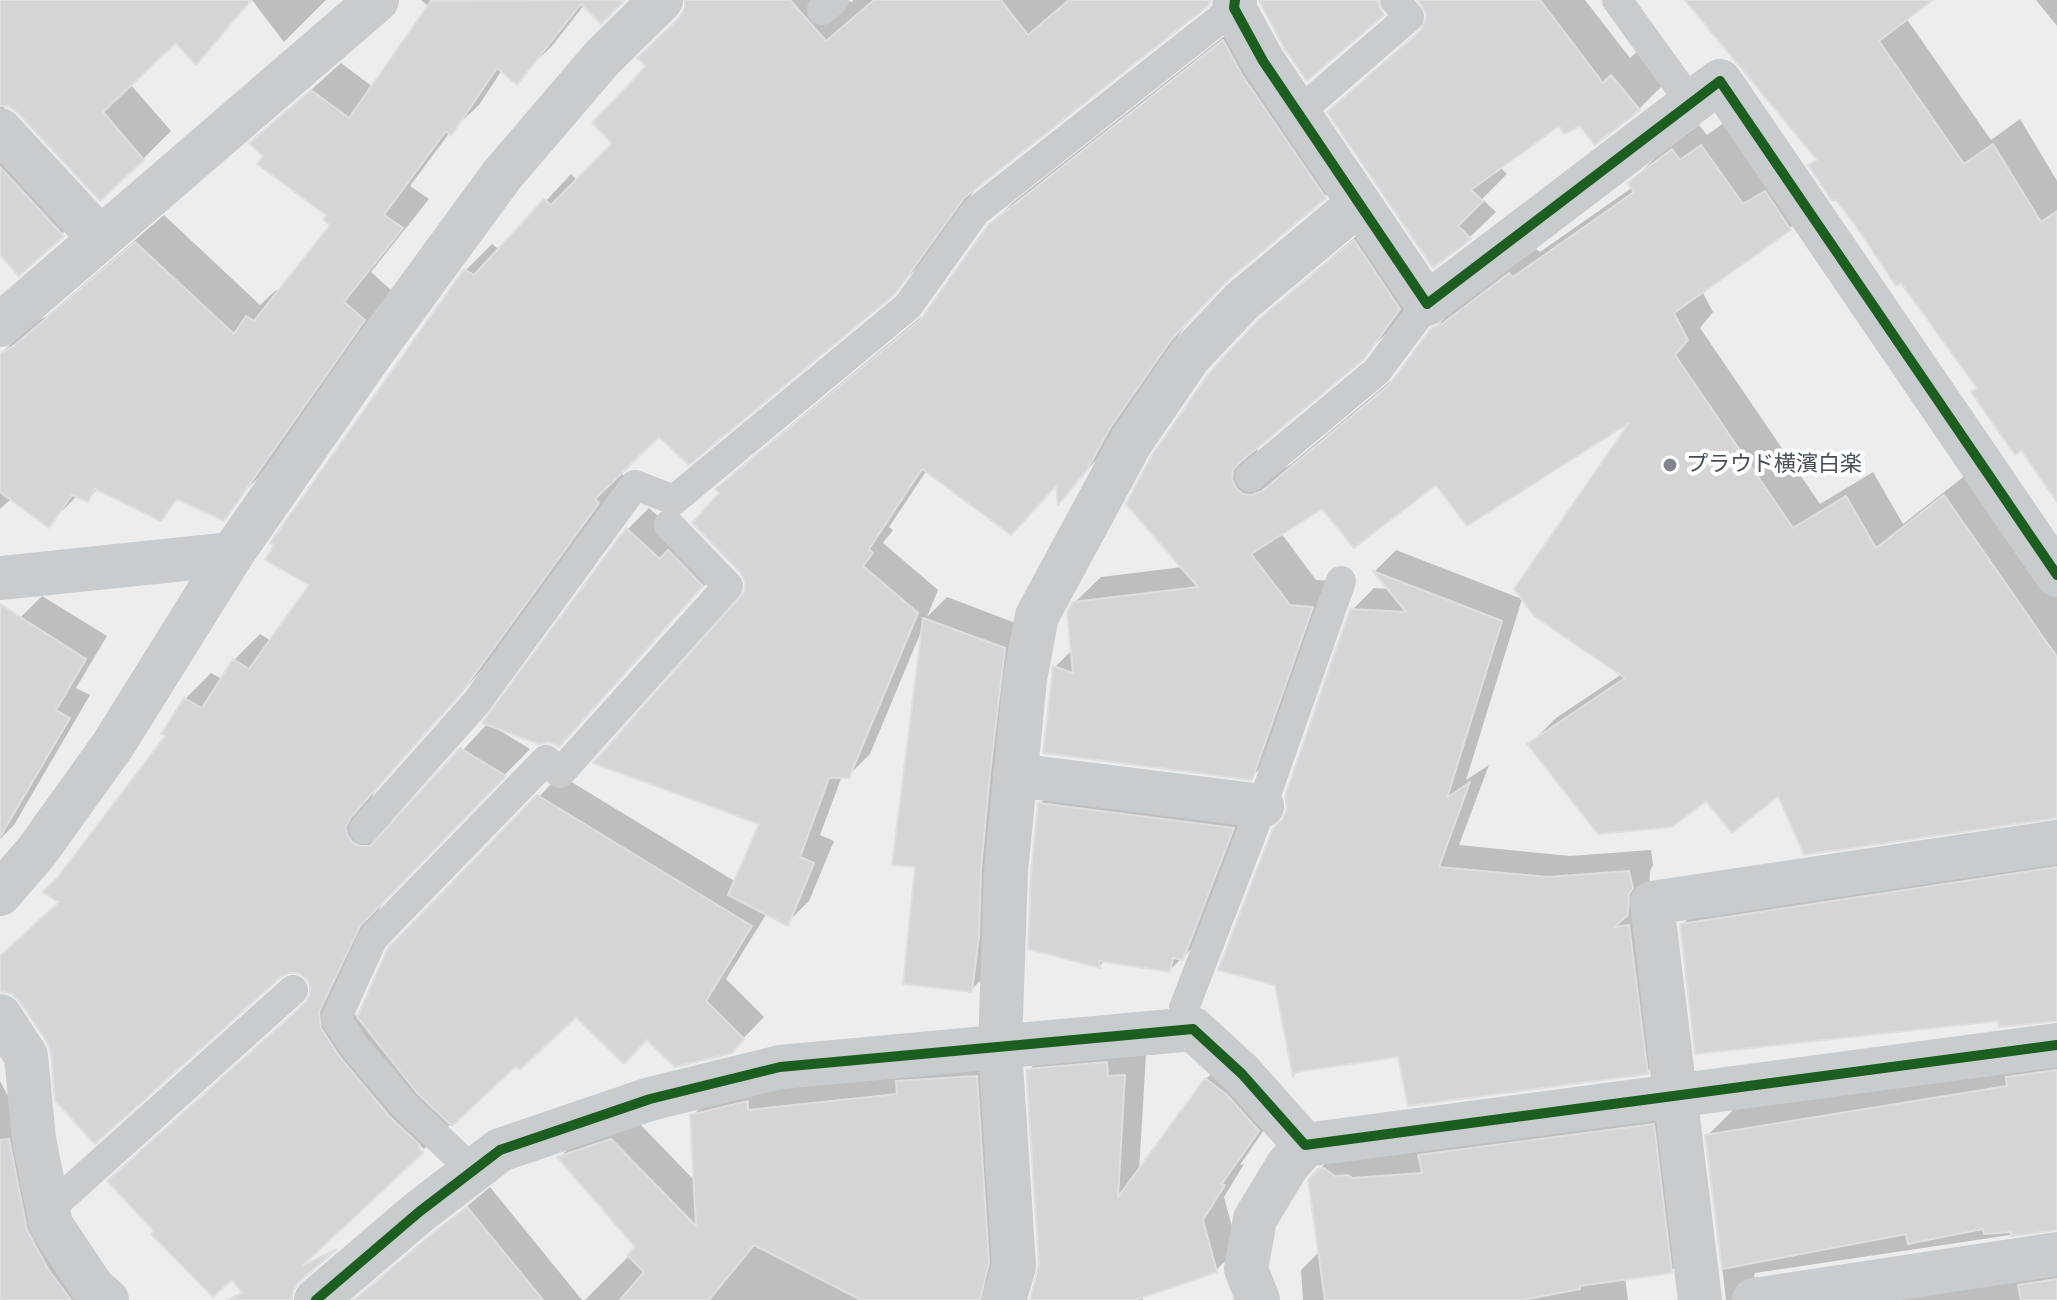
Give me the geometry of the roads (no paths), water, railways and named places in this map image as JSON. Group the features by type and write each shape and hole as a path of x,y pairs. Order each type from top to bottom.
{"street":[{"path":"0,325 377,0"},
{"path":"0,894 37,851 113,745 232,554 376,347 502,175 603,57 661,0"},
{"path":"1234,4 1263,61 1427,304 1720,81 2057,575"},
{"path":"0,130 100,238"},
{"path":"1004,1300 1014,1266 1000,1047 1006,871 1025,679 1037,616 1131,442 1189,357 1242,301 1359,203"},
{"path":"0,578 232,554"},
{"path":"1015,775 1262,806"},
{"path":"1700,1300 1652,903 2057,842"},
{"path":"0,1016 26,1056 34,1139 51,1225 93,1288 107,1300"},
{"path":"316,1300 419,1212 500,1150 650,1099 780,1067 1193,1029 1242,1074 1305,1145"},
{"path":"1258,1300 1246,1269 1255,1219 1287,1166 1305,1145 2057,1045"},
{"path":"1754,1300 2057,1254"}],"lane":[{"path":"1298,113 1409,17 1395,0"},
{"path":"1617,0 1691,103"},
{"path":"364,829 476,703 635,485 674,500 908,306 975,212 1234,4"},
{"path":"1250,477 1377,371 1427,304"},
{"path":"473,1171 404,1105 354,1046 336,1019 373,938 546,760 560,773 728,586 669,525"},
{"path":"1182,1030 1184,1008 1262,806 1341,581"},
{"path":"48,1210 293,990"}],"place":[{"name":"プラウド横濱白楽","path":"1670,465"}]}
